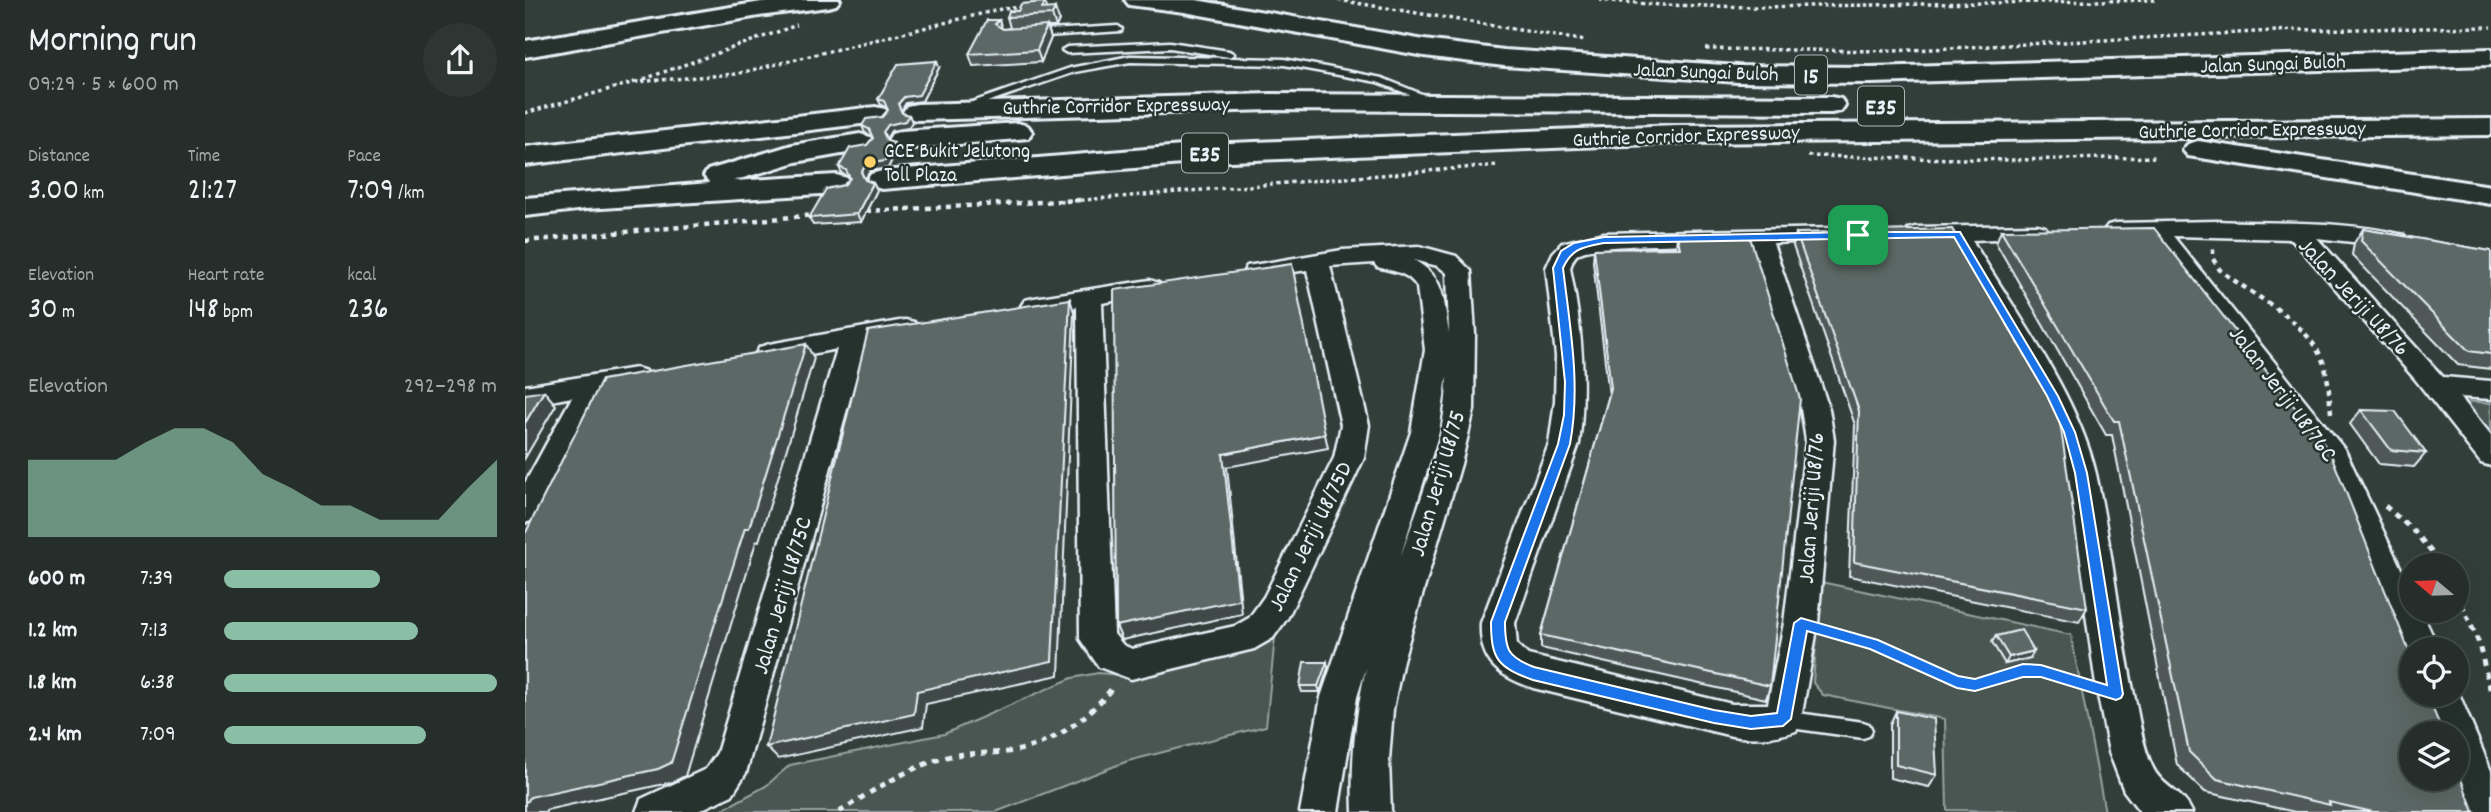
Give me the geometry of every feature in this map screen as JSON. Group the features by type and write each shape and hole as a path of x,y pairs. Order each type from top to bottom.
{"highway":[{"path":"525,34 700,0"},
{"path":"525,49 710,16 828,0"},
{"name":"Jalan Sungai Buloh","path":"1137,0 1184,5 1424,48 1504,58 1738,74 1871,75 2491,57"},
{"name":"Jalan Sungai Buloh","path":"1244,0 1477,31 1641,57 1735,61 1879,61 2491,40"},
{"name":"Guthrie Corridor Expressway","path":"916,112 1271,102 1856,105"},
{"name":"Guthrie Corridor Expressway","path":"1937,106 2249,108 2491,104"},
{"path":"525,156 875,115"},
{"path":"902,140 1421,115 1568,116 1677,134"},
{"name":"Guthrie Corridor Expressway","path":"881,180 1206,153 1677,134 2491,127"},
{"path":"2039,132 2236,154 2491,195"},
{"path":"658,195 792,154 860,143"},
{"path":"525,207 658,195 837,184"}],"street":[{"name":"Jalan Jeriji U8/76","path":"2089,231 2217,228 2299,232 2436,386 2489,456"},
{"name":"Jalan Jeriji U8/76C","path":"2155,229 2335,458 2417,637"},
{"path":"2299,232 2336,230 2422,245"},
{"path":"1891,235 2063,231"},
{"path":"1957,234 2053,396 2069,432 2081,473 2116,694 2128,752 2137,778 2152,797 2173,812"},
{"path":"1783,719 1751,722 1723,718 1533,673 1511,664 1503,657 1497,636 1498,622 1564,444 1570,415 1571,382 1558,268 1565,253 1577,245 1604,240 1851,235"},
{"name":"Jalan Jeriji U8/76","path":"1759,236 1815,409 1820,440 1801,623 1783,719"},
{"name":"Jalan Jeriji U8/75","path":"1237,274 1329,259 1419,253 1447,261 1459,271 1463,312 1460,412 1446,464 1398,607 1380,680 1368,781 1372,812"},
{"name":"Jalan Jeriji U8/75","path":"1319,812 1339,697 1425,432 1439,350 1429,287 1422,275 1404,265 1329,259"},
{"name":"Jalan Jeriji U8/75D","path":"1132,664 1230,642 1261,628 1276,607 1349,458 1355,425 1329,259"},
{"path":"1011,310 1170,285"},
{"path":"1089,297 1097,639 1111,656 1132,664"},
{"path":"749,356 933,324"},
{"name":"Jalan Jeriji U8/75C","path":"655,812 719,782 733,761 854,337"},
{"path":"525,396 657,373"},
{"path":"525,511 592,386"},
{"path":"2436,386 2491,390"},
{"path":"2469,763 2489,812"}],"lane":[{"path":"1018,34 1118,29"},
{"path":"1064,32 1062,43 1067,50 1079,57 1081,68"},
{"path":"1067,50 1170,44 1254,61"},
{"path":"959,109 1081,68 1129,59 1284,62 1333,69 1379,80 1442,103"},
{"path":"1783,719 1863,730"}],"path":[{"path":"1338,0 1477,31 1591,42"},
{"path":"1599,0 1636,4 1753,7 2076,4 2155,0"},
{"path":"635,82 736,74 1001,9 1031,6"},
{"path":"525,113 635,82 801,24"},
{"path":"1694,49 1893,51 2294,30 2491,27"},
{"path":"1807,156 2013,160 2158,157"},
{"path":"866,211 1020,205 1501,165"},
{"path":"525,242 819,214"},
{"path":"2217,228 2213,259 2220,270 2291,322 2316,348 2326,370 2332,416"},
{"path":"2377,498 2415,532 2432,553"},
{"path":"2469,620 2478,641 2491,692"},
{"path":"1801,623 1873,644 1957,682 1975,685 2023,671 2041,671 2116,694"},
{"path":"839,812 916,768 946,757 1013,750 1037,744 1062,732 1083,719 1132,664"}],"shaded area":[{"path":"2460,401 2491,403 2491,444"},
{"path":"1821,582 2071,635 2105,812 1947,810 1945,719 1823,695 1813,683"},
{"path":"1275,637 1266,726 1128,761 996,812 718,812 766,786 790,765 944,734 1072,678 1098,673 1142,677"}],"building":[{"path":"1045,2 1042,9 1055,8 1052,15 1007,17 1009,11 1018,11 1021,4"},
{"path":"987,20 999,20 995,24 1003,29 1047,26 1037,50 969,54"},
{"name":"GCE Bukit Jelutong Toll Plaza","path":"937,61 919,95 904,97 898,104 902,113 909,115 905,121 888,125 883,132 887,141 894,143 885,161 867,164 861,172 865,180 873,183 857,214 809,218 826,189 844,185 850,178 846,170 839,167 850,148 867,145 873,138 869,129 862,126 866,119 882,117 888,110 884,101 878,99 898,64"},
{"path":"2154,228 2330,452 2403,637 2399,637 2399,707 2432,707 2438,721 2399,721 2399,791 2466,791 2474,812 2373,812 2329,802 2330,805 2217,779 2189,752 2119,421 2114,421 2001,230"},
{"path":"1952,229 2049,395 2060,422 2087,608 1854,562 1859,411 1796,233"},
{"path":"2363,229 2491,251 2491,354 2469,351 2361,241"},
{"path":"1749,234 1800,399 1770,686 1541,635 1611,388 1594,249 1680,248 1677,235"},
{"path":"1292,264 1325,434 1223,454 1239,600 1116,626 1114,290"},
{"path":"1070,299 1052,661 917,691 914,714 766,747 868,331"},
{"path":"806,344 749,528 745,528 671,763 658,769 530,797 525,802 525,534 602,380"},
{"path":"544,391 525,423 525,394"},
{"path":"2361,410 2395,411 2426,453 2391,450"},
{"path":"2021,630 2034,651 2009,657 1996,636"},
{"path":"1304,662 1327,662 1318,686 1300,686"},
{"path":"1896,711 1934,719 1937,775 1896,765"}],"place":[{"name":"GCE Bukit Jelutong Toll Plaza","path":"870,162"}],"route":[{"path":"1957,234 2053,396 2069,432 2081,473 2116,694 2041,671 2023,671 1975,685 1957,682 1873,644 1801,623 1783,719 1751,722 1714,716 1521,670 1511,664 1503,657 1498,647 1498,622 1564,444 1570,415 1571,382 1558,268 1565,253 1577,245 1604,240 1858,235 1957,234"}]}
